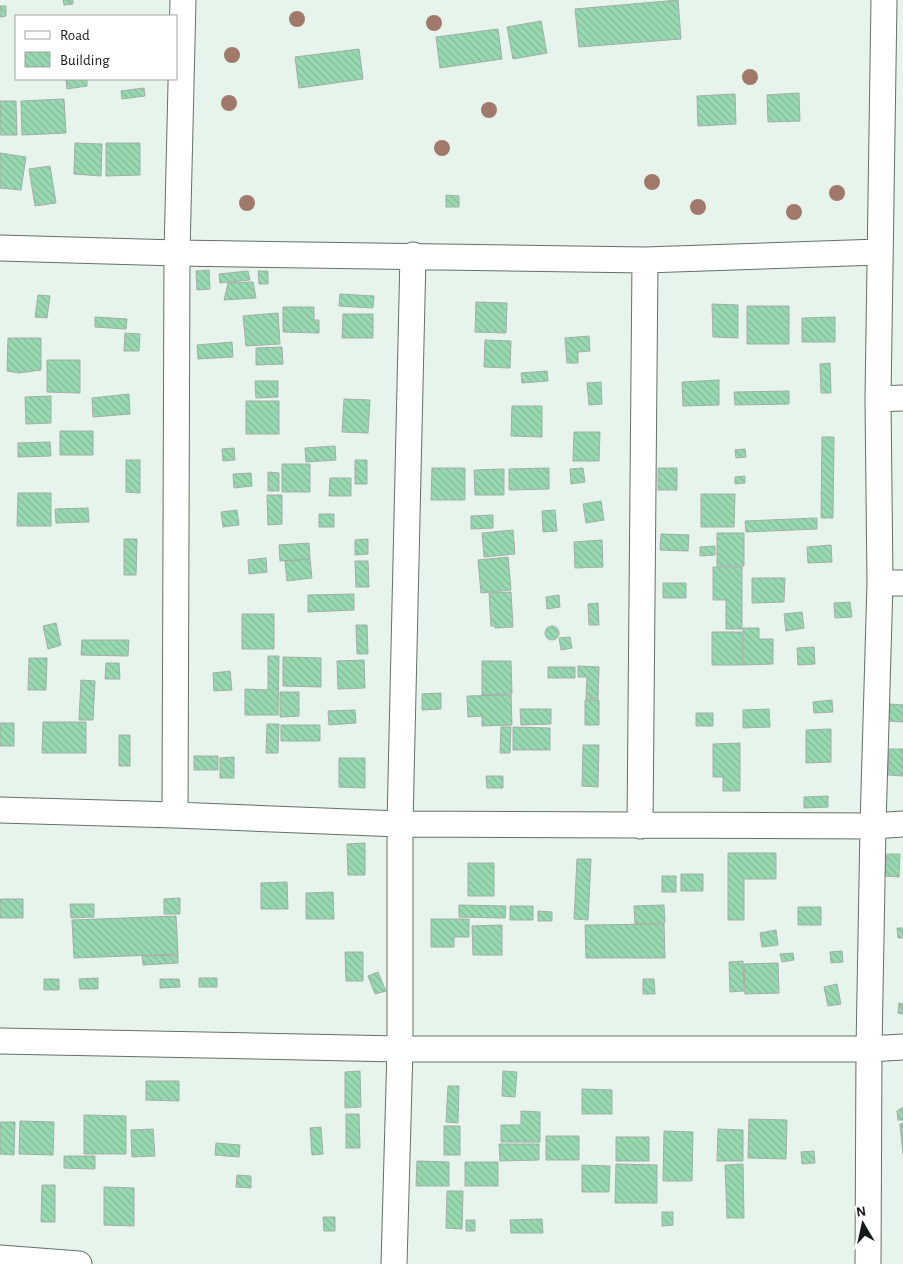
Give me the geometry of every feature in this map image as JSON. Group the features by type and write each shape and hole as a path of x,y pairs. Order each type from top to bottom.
{"street":[{"path":"175,815 177,253 183,0"},
{"path":"868,1264 873,826 891,583 878,399 884,0"},
{"path":"0,248 177,253 645,260 879,252"},
{"path":"394,1264 400,1049 400,824 413,256"},
{"path":"640,826 645,260"},
{"path":"878,399 903,398"},
{"path":"0,810 400,824 640,826 873,826 903,824"},
{"path":"0,1041 400,1049 869,1049 903,1047"},
{"path":"0,1258 79,1264"}],"building":[{"path":"63,0 73,0 73,4 64,5"},
{"path":"678,0 681,39 579,47 575,9"},
{"path":"0,6 6,6 6,16 0,17"},
{"path":"541,21 547,53 513,59 507,27"},
{"path":"498,29 502,59 440,68 436,37"},
{"path":"359,49 363,79 299,88 295,57"},
{"path":"66,80 87,80 87,86 67,89"},
{"path":"144,88 145,96 122,99 121,91"},
{"path":"799,93 800,121 768,122 767,95"},
{"path":"735,94 736,124 698,126 697,96"},
{"path":"64,99 66,133 22,135 21,101"},
{"path":"0,101 16,101 17,135 0,135"},
{"path":"75,143 102,144 101,176 74,174"},
{"path":"106,143 140,143 140,175 106,176"},
{"path":"0,153 26,157 21,190 0,188"},
{"path":"50,166 56,203 35,206 29,169"},
{"path":"446,195 459,196 459,207 446,207"},
{"path":"209,270 210,289 197,290 196,271"},
{"path":"248,271 250,280 220,283 219,274"},
{"path":"258,271 268,271 268,284 259,284"},
{"path":"253,282 256,298 224,300 228,283"},
{"path":"340,294 374,296 373,308 339,306"},
{"path":"38,295 50,296 47,318 35,317"},
{"path":"476,302 507,303 506,333 475,332"},
{"path":"712,304 738,305 738,338 713,337"},
{"path":"747,306 789,306 789,344 747,344"},
{"path":"283,307 314,307 314,320 319,320 319,333 283,332"},
{"path":"278,313 280,344 246,346 243,316"},
{"path":"343,314 373,314 373,338 342,338"},
{"path":"95,317 127,319 126,329 95,327"},
{"path":"835,317 835,342 802,342 802,318"},
{"path":"125,333 140,334 139,351 124,351"},
{"path":"589,336 590,351 578,352 578,363 567,363 565,338"},
{"path":"8,338 41,338 41,370 19,373 7,371"},
{"path":"485,340 511,341 510,368 484,367"},
{"path":"232,342 233,357 198,359 197,345"},
{"path":"282,347 283,364 256,365 256,348"},
{"path":"47,360 80,360 80,393 47,392"},
{"path":"830,363 831,393 821,393 820,364"},
{"path":"547,371 548,381 522,383 521,373"},
{"path":"719,380 719,405 683,406 682,382"},
{"path":"255,381 278,381 278,397 256,398"},
{"path":"601,382 602,404 589,405 587,383"},
{"path":"789,391 789,404 735,405 734,392"},
{"path":"129,394 130,414 93,417 92,398"},
{"path":"51,396 51,423 26,424 25,397"},
{"path":"344,399 370,400 368,433 342,432"},
{"path":"246,401 279,401 279,434 246,434"},
{"path":"512,406 542,406 542,437 511,436"},
{"path":"60,431 93,431 93,455 60,455"},
{"path":"574,432 600,432 599,461 573,461"},
{"path":"822,437 834,437 833,518 821,518"},
{"path":"50,442 51,456 18,457 18,443"},
{"path":"335,446 336,460 306,462 305,448"},
{"path":"234,448 235,460 223,461 222,449"},
{"path":"745,449 746,457 736,458 735,450"},
{"path":"126,460 140,460 140,493 126,492"},
{"path":"355,460 367,460 367,484 355,484"},
{"path":"282,464 310,464 310,492 282,492"},
{"path":"432,468 465,468 465,500 431,500"},
{"path":"549,468 549,489 509,490 509,469"},
{"path":"583,468 585,482 571,484 570,469"},
{"path":"658,468 677,468 677,490 658,490"},
{"path":"504,469 504,495 475,495 474,470"},
{"path":"268,472 279,473 279,491 268,491"},
{"path":"251,473 252,486 234,488 233,474"},
{"path":"745,476 745,483 735,484 735,477"},
{"path":"330,478 351,478 351,496 329,496"},
{"path":"18,493 51,493 51,526 17,526"},
{"path":"701,494 735,494 734,527 701,527"},
{"path":"267,495 282,495 282,524 268,525"},
{"path":"601,501 604,520 586,523 583,504"},
{"path":"88,508 89,522 56,523 55,509"},
{"path":"237,510 239,525 223,527 221,512"},
{"path":"555,510 557,531 543,532 542,511"},
{"path":"319,514 334,514 334,527 319,527"},
{"path":"493,515 493,528 471,529 471,516"},
{"path":"817,518 817,529 746,532 745,521"},
{"path":"513,530 515,554 484,557 482,533"},
{"path":"717,533 744,533 744,566 717,566"},
{"path":"661,534 689,535 688,551 660,550"},
{"path":"124,539 137,539 136,575 124,575"},
{"path":"368,539 368,554 355,555 355,540"},
{"path":"602,540 603,567 575,568 574,542"},
{"path":"309,543 310,559 280,561 279,545"},
{"path":"831,545 832,562 808,563 807,547"},
{"path":"715,546 715,555 700,556 700,547"},
{"path":"508,557 511,590 481,593 478,560"},
{"path":"266,558 267,572 249,574 248,560"},
{"path":"310,559 312,578 287,581 285,561"},
{"path":"355,561 368,561 369,587 356,587"},
{"path":"713,567 742,567 742,629 726,629 726,600 713,600"},
{"path":"752,578 785,578 784,602 752,603"},
{"path":"663,583 686,583 686,598 663,598"},
{"path":"511,592 513,627 495,628 495,626 491,626 489,593"},
{"path":"354,594 354,610 308,612 308,595"},
{"path":"559,595 560,607 547,609 546,597"},
{"path":"850,602 852,617 835,618 834,603"},
{"path":"598,603 599,625 589,625 588,604"},
{"path":"802,612 804,628 786,631 784,614"},
{"path":"242,614 274,614 274,649 242,649"},
{"path":"56,623 61,645 48,649 43,626"},
{"path":"356,625 367,625 368,654 357,654"},
{"path":"552,626 557,628 559,633 557,638 552,640 547,638 545,633 547,628"},
{"path":"743,628 759,628 759,639 773,639 773,664 743,665"},
{"path":"712,632 742,632 742,665 712,665"},
{"path":"570,637 572,648 561,650 559,638"},
{"path":"82,640 129,640 128,656 81,655"},
{"path":"814,647 815,664 798,665 797,648"},
{"path":"268,656 279,656 278,715 245,715 245,689 268,690"},
{"path":"283,657 321,658 321,687 283,686"},
{"path":"29,658 47,658 46,690 28,690"},
{"path":"364,660 365,688 338,689 337,661"},
{"path":"482,661 511,661 512,694 482,695"},
{"path":"106,663 119,663 120,679 105,679"},
{"path":"578,666 599,667 598,699 586,699 587,677 578,677"},
{"path":"548,667 575,667 575,678 548,678"},
{"path":"230,671 232,690 214,691 213,673"},
{"path":"81,680 95,681 93,720 79,720"},
{"path":"280,692 299,692 299,716 280,717"},
{"path":"441,693 441,709 422,710 422,694"},
{"path":"511,695 512,725 482,726 482,716 468,717 467,696"},
{"path":"585,700 599,700 599,725 585,725"},
{"path":"832,700 833,712 814,713 813,702"},
{"path":"890,704 903,705 903,722 889,721"},
{"path":"520,709 551,709 551,724 521,725"},
{"path":"769,709 770,727 743,728 743,710"},
{"path":"355,710 356,723 329,725 328,711"},
{"path":"696,713 713,713 713,726 696,726"},
{"path":"43,722 86,722 86,753 42,753"},
{"path":"0,723 14,723 14,746 0,746"},
{"path":"267,724 279,724 278,753 266,753"},
{"path":"281,725 320,725 320,741 281,741"},
{"path":"501,727 511,727 510,753 500,753"},
{"path":"513,727 550,728 550,750 513,750"},
{"path":"831,729 831,762 806,763 806,730"},
{"path":"119,735 130,735 130,766 119,766"},
{"path":"740,743 740,791 723,791 723,777 713,777 713,744"},
{"path":"583,745 599,745 598,787 582,786"},
{"path":"889,749 903,749 903,776 888,775"},
{"path":"194,756 218,756 218,770 194,770"},
{"path":"234,757 234,778 220,778 220,758"},
{"path":"339,758 365,758 365,788 339,787"},
{"path":"486,776 503,776 503,788 487,788"},
{"path":"828,796 828,807 804,808 804,797"},
{"path":"365,843 365,875 348,875 347,844"},
{"path":"728,853 776,853 776,879 744,879 744,920 728,920"},
{"path":"887,854 900,854 899,877 885,876"},
{"path":"577,859 591,859 588,920 574,919"},
{"path":"468,863 494,863 494,896 468,896"},
{"path":"681,874 703,874 703,891 681,891"},
{"path":"662,876 676,876 676,892 662,892"},
{"path":"287,882 288,909 261,909 261,883"},
{"path":"333,892 334,919 306,919 306,893"},
{"path":"180,898 180,914 164,914 164,899"},
{"path":"0,899 23,899 23,918 0,918"},
{"path":"70,904 94,904 94,917 71,918"},
{"path":"459,905 506,906 505,918 459,917"},
{"path":"664,905 665,923 635,924 634,906"},
{"path":"510,906 533,906 533,920 510,920"},
{"path":"798,907 821,907 821,925 798,925"},
{"path":"538,911 552,912 552,921 538,921"},
{"path":"176,916 178,954 74,958 72,920"},
{"path":"431,919 469,919 469,937 454,937 454,947 431,947"},
{"path":"664,924 665,958 586,958 585,925"},
{"path":"502,925 502,955 473,955 472,926"},
{"path":"897,928 903,928 903,938 898,938"},
{"path":"776,930 778,945 762,947 760,933"},
{"path":"842,951 843,962 831,963 830,952"},
{"path":"345,952 363,952 363,981 346,981"},
{"path":"793,953 794,960 782,962 780,954"},
{"path":"178,955 178,963 143,965 142,956"},
{"path":"743,961 744,991 730,992 729,962"},
{"path":"778,963 779,993 745,994 744,964"},
{"path":"378,972 386,991 375,994 368,976"},
{"path":"98,978 98,989 80,989 79,979"},
{"path":"199,978 217,978 217,987 199,987"},
{"path":"44,979 59,979 59,990 44,990"},
{"path":"160,979 179,979 180,987 160,988"},
{"path":"643,979 654,979 655,994 643,994"},
{"path":"837,984 841,1004 828,1006 824,987"},
{"path":"899,1003 903,1004 903,1014 898,1013"},
{"path":"360,1071 361,1107 345,1108 345,1072"},
{"path":"503,1071 517,1072 515,1097 502,1096"},
{"path":"146,1081 179,1081 179,1101 146,1100"},
{"path":"448,1086 459,1086 458,1123 446,1122"},
{"path":"582,1089 612,1090 612,1114 582,1114"},
{"path":"903,1107 903,1120 898,1120 897,1111"},
{"path":"521,1111 540,1112 540,1142 501,1142 501,1125 521,1125"},
{"path":"346,1114 359,1114 360,1148 346,1148"},
{"path":"84,1115 126,1116 126,1154 84,1154"},
{"path":"749,1119 787,1120 786,1159 748,1158"},
{"path":"20,1121 54,1122 53,1155 19,1154"},
{"path":"0,1122 15,1122 14,1155 0,1154"},
{"path":"903,1123 903,1154 900,1124"},
{"path":"444,1126 460,1126 460,1155 444,1155"},
{"path":"321,1127 323,1154 312,1155 310,1128"},
{"path":"153,1129 155,1156 132,1157 131,1130"},
{"path":"718,1129 743,1130 743,1161 717,1161"},
{"path":"664,1131 693,1132 692,1181 663,1181"},
{"path":"546,1136 579,1136 579,1160 546,1160"},
{"path":"616,1137 649,1137 649,1161 616,1161"},
{"path":"216,1143 240,1145 239,1157 215,1155"},
{"path":"499,1144 539,1144 539,1160 500,1161"},
{"path":"814,1151 815,1163 802,1164 801,1152"},
{"path":"64,1156 95,1156 95,1169 64,1168"},
{"path":"417,1161 449,1162 449,1186 416,1186"},
{"path":"465,1162 498,1162 498,1186 465,1186"},
{"path":"616,1164 657,1165 657,1203 615,1203"},
{"path":"743,1164 744,1218 727,1218 725,1165"},
{"path":"582,1165 610,1166 609,1192 582,1192"},
{"path":"237,1175 251,1176 251,1188 236,1187"},
{"path":"42,1185 55,1185 55,1222 41,1222"},
{"path":"104,1187 134,1188 134,1226 104,1225"},
{"path":"447,1191 463,1191 462,1229 446,1228"},
{"path":"662,1212 673,1212 673,1225 662,1226"},
{"path":"323,1217 335,1217 335,1231 324,1231"},
{"path":"542,1219 543,1233 511,1233 510,1220"},
{"path":"466,1220 475,1220 475,1231 466,1231"}]}
